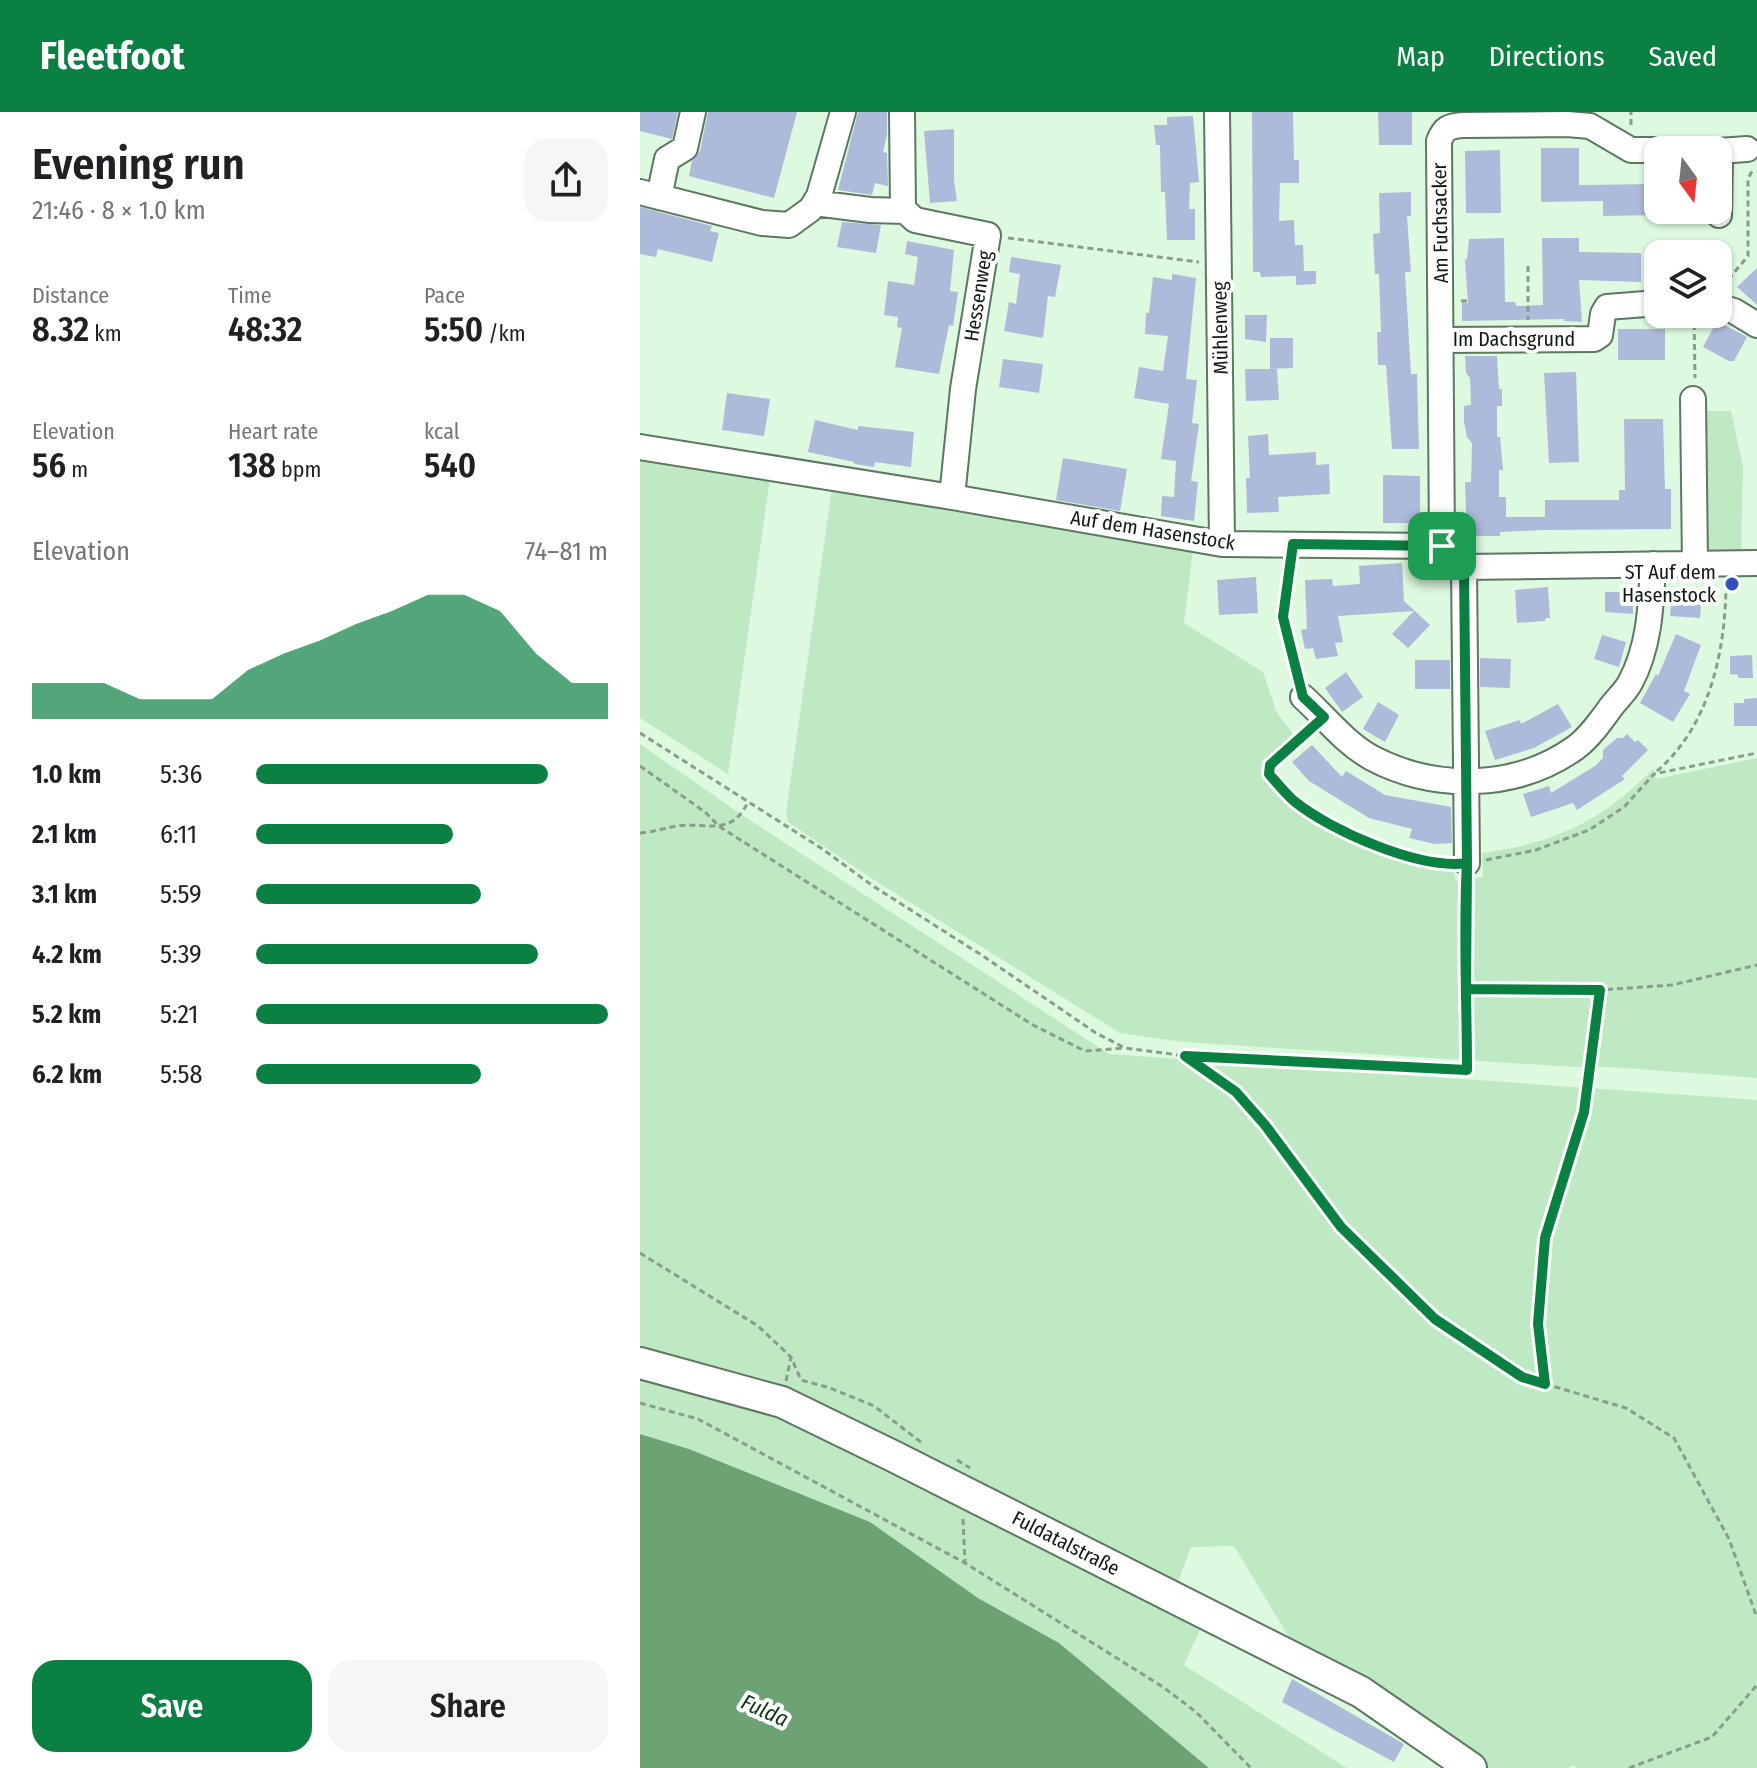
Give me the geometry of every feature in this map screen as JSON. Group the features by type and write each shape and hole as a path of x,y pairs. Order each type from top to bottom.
{"main road":[{"name":"Fuldatalstraße","path":"640,1363 782,1402 1361,1692 1471,1768"}],"street":[{"path":"693,112 685,148 667,159 649,194 762,223 789,225 815,203 843,112"},
{"path":"902,112 905,211"},
{"name":"Mühlenweg","path":"1217,112 1222,544"},
{"name":"Am Fuchsacker","path":"1442,546 1439,141 1443,131 1449,126 1463,125 1576,124 1590,126 1631,150 1644,150"},
{"path":"1732,151 1755,152"},
{"name":"Hessenweg","path":"815,203 905,211 915,220 988,235 963,389 952,497"},
{"name":"Im Dachsgrund","path":"1441,340 1594,339 1600,335 1607,307 1644,304"},
{"path":"1732,310 1757,325"},
{"path":"1693,399 1695,564"},
{"name":"Auf dem Hasenstock","path":"640,447 1222,544 1442,546"},
{"path":"1442,546 1449,559 1464,567 1757,563"},
{"path":"1303,697 1369,756 1394,768 1430,779 1506,779 1546,764 1576,747 1599,724 1630,683 1650,629 1653,564"},
{"path":"1464,567 1467,863"}],"path":[{"path":"1732,275 1748,256 1748,179 1755,152"},
{"path":"988,235 1219,264"},
{"path":"1528,266 1528,339"},
{"path":"1693,399 1694,328"},
{"path":"1293,544 1283,617 1303,697"},
{"path":"1324,717 1270,765 1269,774 1285,792 1319,818 1378,846 1443,864 1467,863 1507,858 1589,830 1624,807 1670,760 1704,706 1724,631 1726,564"},
{"path":"640,733 1096,1033 1125,1048"},
{"path":"1654,774 1757,753"},
{"path":"640,766 705,812 720,827 1033,1025 1085,1051 1125,1048 1185,1056 1467,1070 1467,863"},
{"path":"640,833 679,826 720,827 742,815 748,802"},
{"path":"1466,989 1600,990 1672,985 1757,965"},
{"path":"1545,1384 1538,1324 1545,1238 1584,1112 1600,990"},
{"path":"1185,1056 1236,1092 1265,1125 1341,1227 1435,1319 1522,1377 1626,1408 1674,1438 1729,1539 1757,1618"},
{"path":"640,1253 758,1326 791,1357 801,1380 874,1406 924,1444"},
{"path":"640,1403 698,1419 965,1563 1163,1687 1196,1712 1251,1768"},
{"path":"947,1456 970,1467 962,1491 965,1563"},
{"path":"1629,1768 1712,1737 1757,1685"}],"shaded area":[{"path":"1698,411 1731,411 1743,467 1741,558 1700,560"},
{"path":"640,460 770,478 728,774 640,718"},
{"path":"832,488 1193,551 1184,623 1263,672 1277,713 1294,735 1263,763 1306,802 1348,829 1395,847 1451,859 1456,881 1483,877 1482,853 1554,836 1595,816 1615,803 1653,769 1656,779 1757,758 1757,1078 1183,1042 1120,1033 871,878 788,822 786,813"},
{"path":"640,744 742,815 1109,1054 1757,1100 1757,1768 1576,1768 1574,1765 1568,1768 1486,1768 1366,1683 1293,1644 1234,1546 1191,1547 1175,1590 1201,1628 1184,1665 1347,1768 1209,1768 1059,1643 978,1598 870,1522 689,1449 640,1434"}],"water":[{"name":"Fulda","path":"640,1434 689,1449 870,1522 978,1598 1059,1643 1209,1768 640,1768"}],"building":[{"path":"640,112 678,112 672,139 640,131"},
{"path":"708,112 797,112 774,198 689,176 692,161 700,151"},
{"path":"858,112 887,112 883,152 887,153 888,186 875,183 872,195 838,190"},
{"path":"1252,112 1293,112 1294,160 1299,160 1299,183 1280,183 1279,221 1294,220 1295,245 1303,245 1304,271 1316,271 1316,284 1296,285 1296,276 1261,277 1260,272 1253,272"},
{"path":"1378,112 1412,112 1412,145 1379,145"},
{"path":"1193,116 1199,182 1190,183 1189,209 1195,209 1195,240 1167,240 1165,192 1161,192 1160,145 1156,145 1154,125 1167,125 1167,117"},
{"path":"954,129 957,201 930,203 924,131"},
{"path":"1541,148 1579,148 1579,185 1644,184 1644,215 1603,216 1603,201 1541,202"},
{"path":"1500,150 1501,213 1466,213 1465,151"},
{"path":"1411,192 1411,216 1407,216 1411,272 1405,272 1411,374 1417,374 1419,449 1392,449 1386,365 1378,365 1377,332 1381,332 1379,274 1375,274 1373,234 1380,233 1379,193"},
{"path":"640,207 712,226 710,231 719,233 712,262 658,249 656,257 640,254"},
{"path":"842,222 881,225 876,253 837,247"},
{"path":"1504,238 1505,302 1515,302 1516,306 1543,305 1542,238 1579,238 1579,252 1641,253 1641,282 1579,280 1582,322 1564,319 1462,321 1462,303 1468,303 1465,259 1469,239"},
{"path":"907,241 954,250 950,291 958,292 953,326 949,325 939,374 895,367 902,328 897,327 898,317 884,315 888,281 914,285 918,257 905,254"},
{"path":"1011,257 1061,265 1055,297 1048,296 1043,338 1004,331 1009,302 1016,304 1020,274 1009,272"},
{"path":"1757,268 1757,305 1737,287"},
{"path":"1172,274 1196,278 1186,379 1197,380 1192,423 1199,424 1191,481 1198,482 1194,521 1161,516 1162,496 1174,497 1176,461 1161,459 1169,404 1134,398 1139,367 1163,371 1168,336 1145,334 1146,313 1149,313 1153,277 1172,280"},
{"path":"1245,315 1267,315 1266,342 1245,339"},
{"path":"1713,328 1730,328 1747,337 1734,361 1703,347"},
{"path":"1618,329 1665,329 1665,360 1618,360"},
{"path":"1270,338 1293,338 1293,368 1270,369"},
{"path":"1465,356 1497,356 1499,389 1502,389 1502,406 1497,406 1497,437 1500,437 1503,470 1499,470 1499,497 1506,497 1506,517 1545,517 1545,500 1619,500 1619,490 1625,490 1624,419 1663,419 1665,489 1671,489 1671,529 1544,530 1500,532 1500,536 1467,536 1465,482 1471,482 1472,443 1467,437 1464,422 1464,406 1471,405"},
{"path":"1003,359 1043,364 1039,393 999,387"},
{"path":"1245,369 1277,369 1279,400 1246,401"},
{"path":"1576,372 1579,462 1549,463 1544,373"},
{"path":"727,393 770,399 764,436 722,430"},
{"path":"815,420 858,430 858,426 914,432 911,467 875,462 874,467 808,452"},
{"path":"1268,434 1269,455 1316,452 1316,465 1329,464 1330,494 1278,497 1279,512 1247,513 1246,478 1250,478 1248,436"},
{"path":"1063,458 1127,469 1120,511 1056,500"},
{"path":"1383,475 1420,476 1420,523 1383,523"},
{"path":"1402,563 1404,601 1430,625 1408,648 1392,634 1414,611 1338,616 1343,642 1335,643 1338,656 1316,659 1313,648 1305,649 1301,630 1307,629 1305,580 1332,579 1333,586 1360,584 1359,566"},
{"path":"1256,577 1258,613 1219,615 1217,580"},
{"path":"1548,587 1550,618 1517,623 1515,590"},
{"path":"1672,588 1702,590 1700,618 1670,616"},
{"path":"1605,592 1633,592 1633,614 1605,612"},
{"path":"1676,634 1701,645 1684,691 1690,694 1673,722 1640,703 1656,674 1658,676"},
{"path":"1602,635 1626,642 1619,667 1594,659"},
{"path":"1752,655 1753,678 1738,678 1738,675 1730,674 1730,656"},
{"path":"1480,658 1511,659 1510,688 1480,687"},
{"path":"1415,660 1450,660 1450,689 1415,689"},
{"path":"1346,672 1363,697 1342,712 1325,688"},
{"path":"1757,698 1757,726 1734,726 1734,703"},
{"path":"1378,702 1399,715 1385,742 1363,729"},
{"path":"1558,704 1572,727 1534,748 1495,760 1485,731 1520,720 1521,724"},
{"path":"1627,734 1648,750 1622,776 1625,779 1577,810 1573,803 1531,817 1523,794 1549,786 1551,793 1595,766 1603,758 1603,750"},
{"path":"1312,745 1342,777 1346,771 1385,795 1451,807 1452,843 1435,844 1409,838 1412,829 1369,818 1309,781 1292,762"},
{"path":"1292,1679 1404,1744 1394,1762 1282,1702"}],"place":[{"name":"ST Auf dem Hasenstock","path":"1732,584"}],"route":[{"path":"1442,546 1293,544 1283,617 1303,697 1324,717 1270,765 1269,774 1294,801 1343,831 1417,858 1443,864 1467,863 1466,989 1600,990 1584,1112 1545,1238 1538,1324 1545,1384 1522,1377 1435,1319 1341,1227 1265,1125 1236,1092 1185,1056 1467,1070 1466,989 1466,953 1465,895 1467,863 1464,567 1449,559 1442,546"}]}
